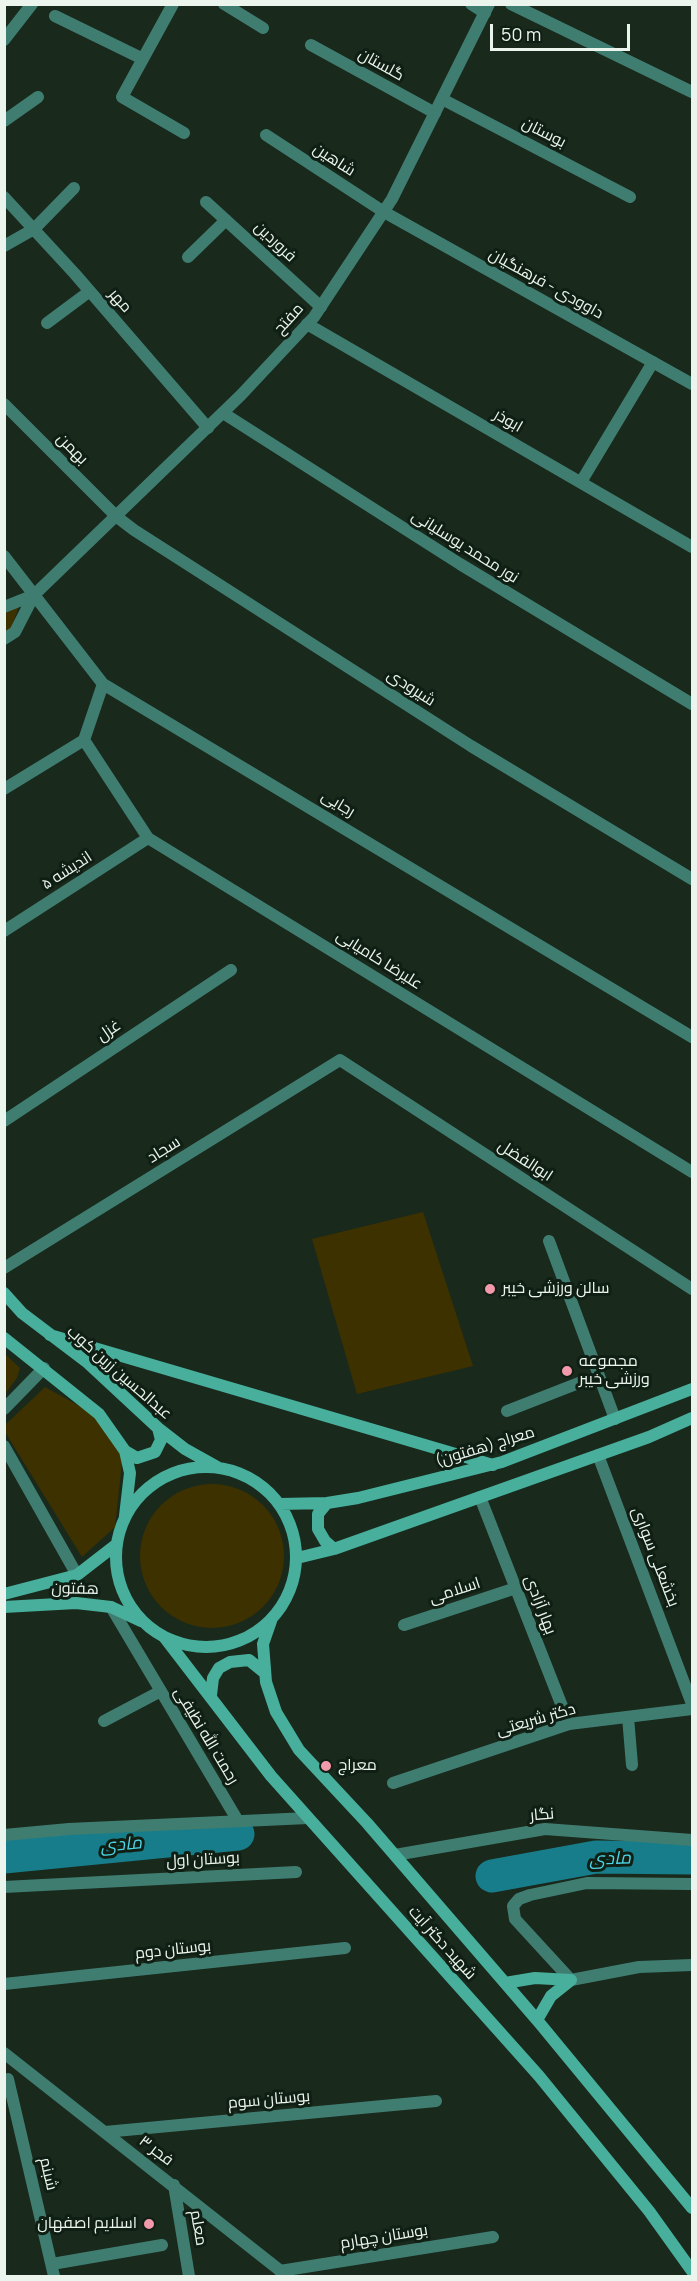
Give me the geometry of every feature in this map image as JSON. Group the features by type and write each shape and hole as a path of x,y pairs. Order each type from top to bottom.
{"main road":[{"name":"عبدالحسین زرین کوب","path":"4,1293 22,1313 88,1363 158,1428 185,1449 220,1468"},
{"path":"50,1335 493,1464"},
{"path":"4,1338 99,1414 125,1451 130,1473 125,1517 117,1544 117,1572 125,1599 142,1622 165,1638 192,1647 221,1647 248,1638 271,1621 285,1602 294,1581 297,1558 290,1521 280,1504 263,1487 243,1475 220,1468 192,1468 165,1477 142,1494 125,1517"},
{"name":"معراج (هفتون)","path":"280,1504 327,1503 358,1498 493,1464 693,1389"},
{"path":"297,1558 334,1549 598,1455 693,1418"},
{"path":"125,1451 136,1458 155,1452 160,1440 158,1428"},
{"path":"327,1503 318,1514 318,1529 325,1541 334,1549"},
{"path":"4,1594 77,1575 117,1544"},
{"name":"هفتون","path":"4,1607 76,1604 111,1607 142,1622"},
{"name":"شهید دکتر آیت","path":"271,1621 263,1644 265,1673 276,1713 299,1750 395,1855 537,2020 693,2208"},
{"name":"شهید دکتر آیت","path":"165,1638 271,1776 539,2076 649,2211 693,2271"},
{"path":"211,1695 213,1678 219,1668 230,1662 249,1660 265,1673"},
{"path":"505,1983 535,1978 571,1980"},
{"path":"537,2020 551,1996 571,1980"}],"street":[{"path":"4,40 32,4"},
{"path":"173,4 122,97 184,133"},
{"path":"224,4 263,28"},
{"path":"471,4 487,9"},
{"path":"511,4 693,92"},
{"name":"مفتح","path":"4,639 15,632 34,595 223,413 321,307 384,212 487,9"},
{"path":"54,16 143,59"},
{"name":"گلستان","path":"311,45 435,113"},
{"path":"4,121 38,97"},
{"name":"بوستان","path":"442,99 630,197"},
{"name":"شاهین","path":"266,135 384,212"},
{"path":"4,246 34,229 74,188"},
{"name":"مهر","path":"4,197 90,291 208,428"},
{"name":"فروردین","path":"206,202 321,307"},
{"name":"داوودی - فرهنگیان","path":"384,212 693,384"},
{"path":"188,257 226,220"},
{"path":"47,323 90,291"},
{"name":"ابوذر","path":"307,324 693,547"},
{"path":"581,482 653,362"},
{"name":"بهمن","path":"4,405 117,517"},
{"name":"نور محمد یوسلیانی","path":"223,413 460,564 693,704"},
{"name":"شیرودی","path":"117,517 471,746 693,879"},
{"name":"رجایی","path":"4,556 103,684 693,1037"},
{"name":"مفتح","path":"4,607 34,595"},
{"path":"4,789 84,740 103,684"},
{"name":"علیرضا کامیابی","path":"84,740 148,838 693,1172"},
{"name":"اندیشه ۵","path":"4,931 148,838"},
{"name":"غزل","path":"4,1121 231,970"},
{"name":"سجاد","path":"4,1268 340,1060"},
{"name":"ابوالفضل","path":"340,1060 693,1290"},
{"path":"549,1242 615,1419"},
{"path":"4,1409 44,1368"},
{"path":"507,1411 589,1378"},
{"path":"4,1446 77,1575"},
{"name":"بخشعلی سواری","path":"598,1455 693,1704"},
{"name":"بهار آزادی","path":"480,1497 569,1724"},
{"name":"اسلامی","path":"404,1625 516,1588"},
{"name":"رحمت الله نظیفی","path":"111,1607 238,1821"},
{"path":"104,1721 160,1691"},
{"name":"دکتر شریعتی","path":"393,1783 569,1724 693,1709"},
{"path":"628,1717 632,1765"},
{"path":"4,1835 69,1829 308,1818"},
{"name":"نگار","path":"395,1855 545,1829 693,1840"},
{"name":"بوستان اول","path":"4,1887 296,1872"},
{"path":"693,1884 587,1883 519,1899 513,1906 514,1918 571,1980 639,1967 693,1965"},
{"name":"بوستان دوم","path":"4,1984 345,1948"},
{"name":"فجر ۳","path":"4,2053 284,2274"},
{"name":"شبنم","path":"8,2079 53,2270"},
{"name":"بوستان سوم","path":"105,2132 436,2101"},
{"name":"معلم","path":"174,2185 189,2277"},
{"name":"بوستان چهارم","path":"284,2274 493,2237"},
{"path":"53,2270 162,2245"}],"shaded area":[{"path":"19,606 11,628 5,632 4,613"},
{"path":"423,1212 473,1366 357,1394 312,1239"},
{"path":"4,1353 20,1368 17,1378 5,1394"},
{"path":"45,1387 96,1415 123,1454 115,1527 82,1557 5,1432 5,1425"},
{"path":"212,1484 240,1489 263,1505 279,1528 284,1556 279,1584 263,1607 240,1623 212,1628 184,1623 161,1607 145,1584 140,1556 145,1528 161,1505 184,1489"}],"waterway":[{"name":"مادی","path":"4,1857 238,1834"},
{"name":"مادی","path":"492,1876 596,1857 692,1858"}],"place":[{"name":"سالن ورزشی خیبر","path":"490,1289"},
{"name":"مجموعه ورزشی خیبر","path":"567,1371"},
{"name":"معراج","path":"326,1766"},
{"name":"اسلایم اصفهان","path":"149,2224"}]}
